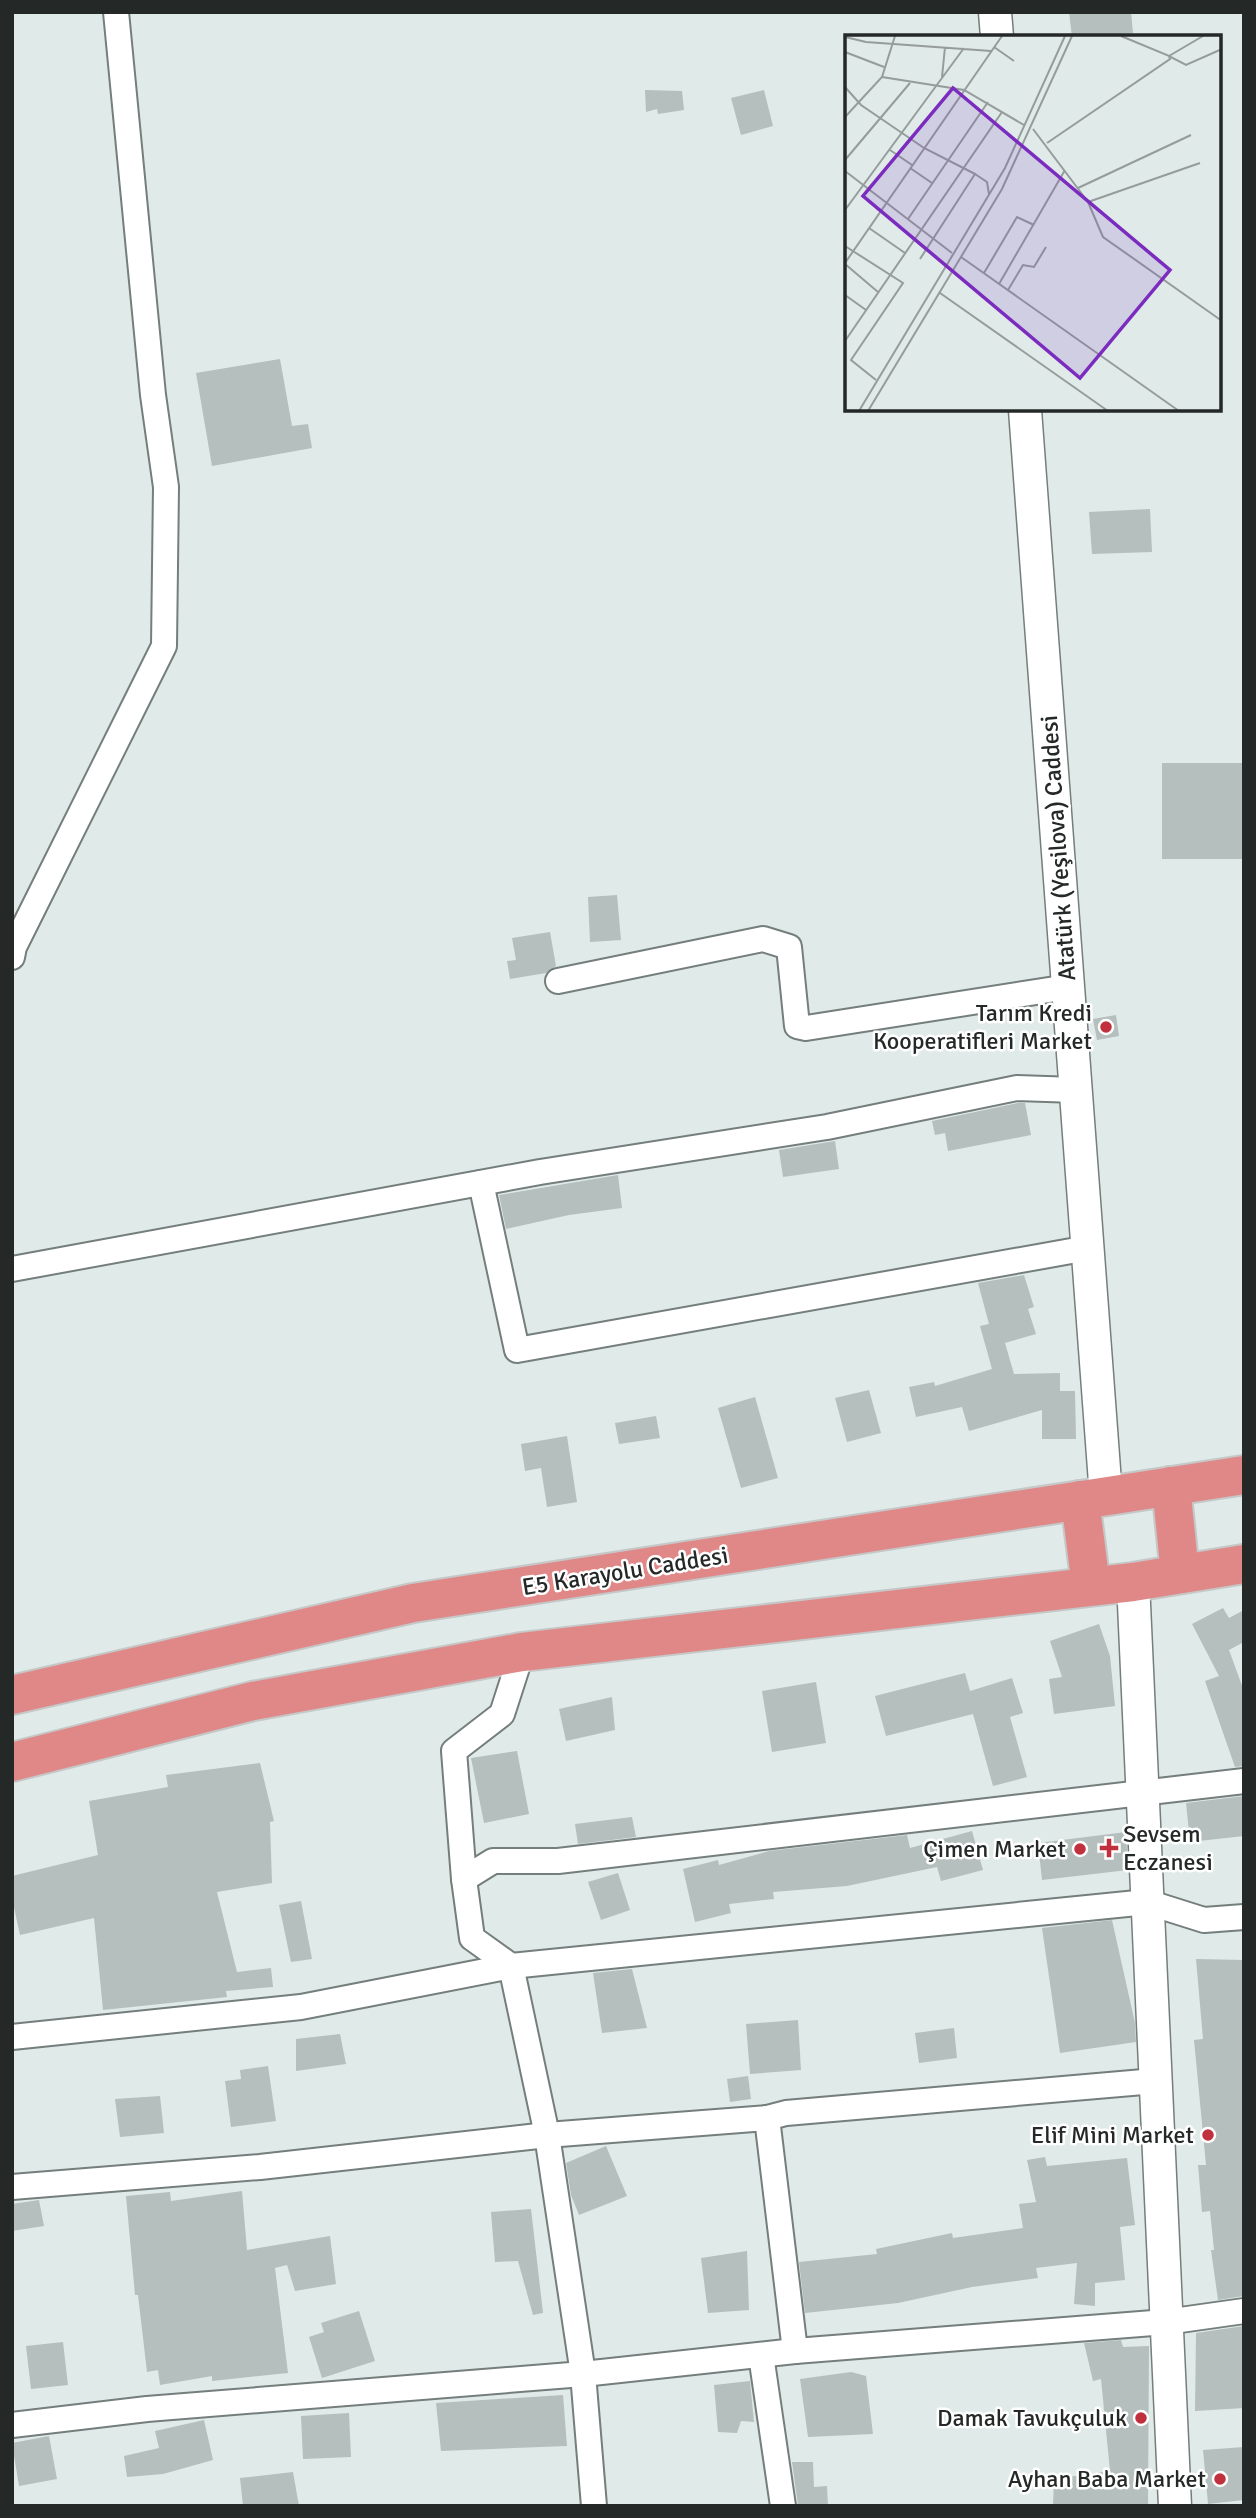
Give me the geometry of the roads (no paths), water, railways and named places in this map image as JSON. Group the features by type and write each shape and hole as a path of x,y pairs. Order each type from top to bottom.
{"highway":[{"name":"E5 Karayolu Caddesi","path":"12,1695 413,1603 1244,1475"},
{"path":"1171,1486 1181,1574"},
{"path":"1091,1587 1093,1498"},
{"path":"12,1762 253,1701 522,1652 1133,1582 1244,1564"}],"street":[{"path":"13,950 164,646 166,487 153,395 116,12"},
{"path":"995,12 997,35"},
{"name":"Atatürk (Yeşilova) Caddesi","path":"1025,411 1088,1248 1093,1498"},
{"path":"558,981 763,939 789,947 797,1026 806,1028 1068,987"},
{"path":"12,1269 481,1183 827,1126 1017,1088 1076,1090"},
{"path":"481,1183 517,1350 1088,1248"},
{"path":"1133,1582 1175,2506"},
{"path":"522,1652 502,1714 454,1751 464,1879 472,1938 511,1966 547,2135 583,2374 594,2506"},
{"path":"464,1879 493,1861 558,1861 1244,1781"},
{"path":"12,2037 301,2007 511,1966 1147,1902 1204,1920 1244,1917"},
{"path":"12,2187 260,2167 547,2135 767,2118 786,2113 1155,2081"},
{"path":"767,2118 795,2351"},
{"path":"12,2426 147,2409 583,2374 795,2351 1166,2322 1244,2311"},
{"path":"761,2355 783,2506"}],"place":[{"name":"Tarım Kredi Kooperatifleri Market","path":"1106,1027"},
{"name":"Sevsem Eczanesi","path":"1109,1848"},
{"name":"Çimen Market","path":"1080,1849"},
{"name":"Elif Mini Market","path":"1208,2135"},
{"name":"Damak Tavukçuluk","path":"1141,2418"},
{"name":"Ayhan Baba Market","path":"1220,2479"}]}
